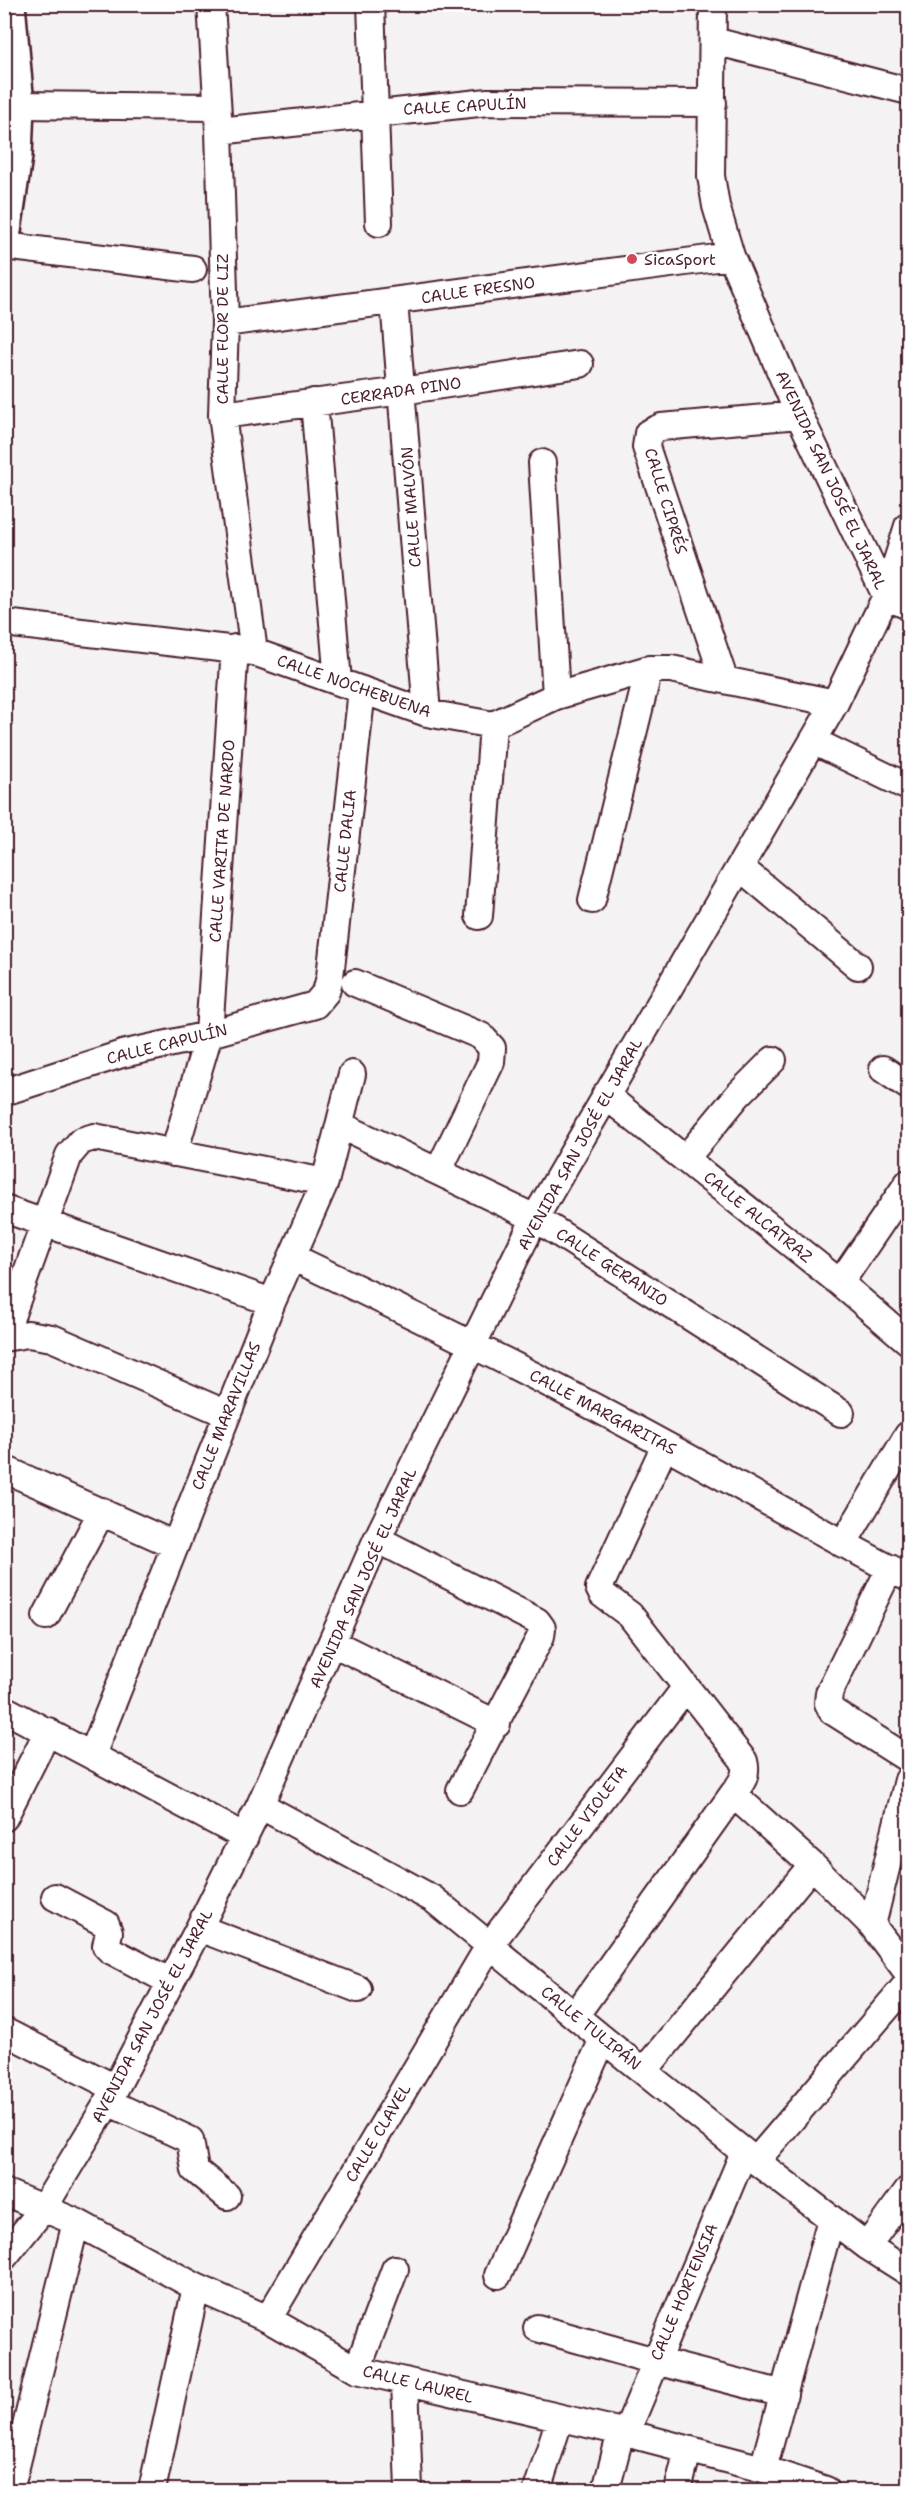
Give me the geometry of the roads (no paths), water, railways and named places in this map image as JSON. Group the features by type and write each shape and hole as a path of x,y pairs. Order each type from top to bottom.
{"main road":[{"path":"4,231 15,156 17,105 8,4"}],"street":[{"name":"CALLE FLOR DE LIZ","path":"211,4 218,119 225,323 222,415 245,650"},
{"path":"371,4 373,113 379,223"},
{"name":"AVENIDA SAN JOSÉ EL JARAL","path":"4,2257 43,2209 112,2095 199,1928 260,1805 377,1539 535,1218 605,1095 897,601 799,415 731,256 716,206 711,176 713,4"},
{"path":"714,41 909,91"},
{"name":"CALLE CAPULÍN","path":"17,105 218,119 373,113 488,102 713,103"},
{"path":"4,246 193,268"},
{"name":"CALLE FRESNO","path":"225,323 731,256"},
{"name":"CALLE MALVÓN","path":"394,301 427,712"},
{"name":"CERRADA PINO","path":"222,415 402,392 580,364"},
{"path":"314,402 338,681"},
{"name":"CALLE CIPRÉS","path":"724,679 646,447 648,433 661,427 799,415"},
{"path":"542,463 556,696"},
{"path":"897,601 909,526"},
{"name":"CALLE NOCHEBUENA","path":"6,630 245,650 427,712 493,725"},
{"name":"CALLE VARITA DE NARDO","path":"174,1153 209,1034 245,650"},
{"path":"592,900 649,669"},
{"path":"479,916 493,725 556,696 649,669 671,669 835,703"},
{"name":"CALLE DALIA","path":"326,992 362,690"},
{"path":"813,741 909,787"},
{"path":"741,868 858,966"},
{"path":"355,983 481,1036 492,1048 491,1062 439,1170"},
{"name":"CALLE CAPULÍN","path":"4,1092 122,1054 209,1034 315,1005 326,992"},
{"path":"686,1158 738,1095 773,1060"},
{"path":"883,1068 909,1086"},
{"name":"CALLE MARAVILLAS","path":"92,1755 272,1302 325,1182 352,1074"},
{"name":"CALLE ALCATRAZ","path":"605,1095 686,1158 909,1341"},
{"name":"CALLE GERANIO","path":"340,1125 439,1170 535,1218 841,1413"},
{"path":"227,1414 52,1338 28,1334 4,1337 69,1155 81,1140 94,1137 325,1182"},
{"path":"840,1283 909,1183"},
{"path":"4,1209 272,1302"},
{"name":"CALLE MARGARITAS","path":"292,1257 474,1345 665,1445 899,1573"},
{"path":"843,1544 909,1435"},
{"path":"575,2016 733,1794 744,1778 746,1770 744,1761 630,1615 602,1594 599,1588 665,1445"},
{"path":"4,1469 175,1545"},
{"path":"46,1616 102,1511"},
{"path":"377,1539 537,1621 542,1628 541,1636 460,1790"},
{"path":"899,1573 829,1693 828,1702 832,1711 909,1760"},
{"path":"333,1643 496,1724"},
{"name":"CALLE VIOLETA","path":"489,1946 686,1687"},
{"path":"4,1709 244,1837"},
{"path":"4,1818 48,1731"},
{"path":"872,1925 909,1780"},
{"path":"733,1794 812,1865 872,1925 909,1973"},
{"name":"CALLE TULIPÁN","path":"260,1805 433,1899 750,2156 867,2246 909,2272"},
{"path":"644,2071 812,1865"},
{"path":"55,1897 106,1924 109,1932 106,1946 110,1950 171,1982"},
{"path":"199,1928 358,1989"},
{"name":"CALLE CLAVEL","path":"268,2319 489,1946"},
{"name":"CALLE HORTENSIA","path":"606,2490 624,2433 655,2361 750,2156 909,1983"},
{"path":"4,2031 190,2140 195,2169 227,2196"},
{"path":"498,2275 603,2039"},
{"path":"867,2246 909,2190"},
{"name":"CALLE LAUREL","path":"4,2192 76,2222 196,2287 268,2319 357,2370 624,2433 763,2469 825,2490"},
{"path":"763,2469 831,2219"},
{"path":"15,2488 76,2222"},
{"path":"357,2370 395,2269"},
{"path":"152,2490 196,2287"},
{"path":"537,2328 784,2394"},
{"path":"405,2381 409,2490"},
{"path":"537,2490 560,2418"},
{"path":"678,2490 688,2450"}],"place":[{"name":"SicaSport","path":"632,259"}]}
